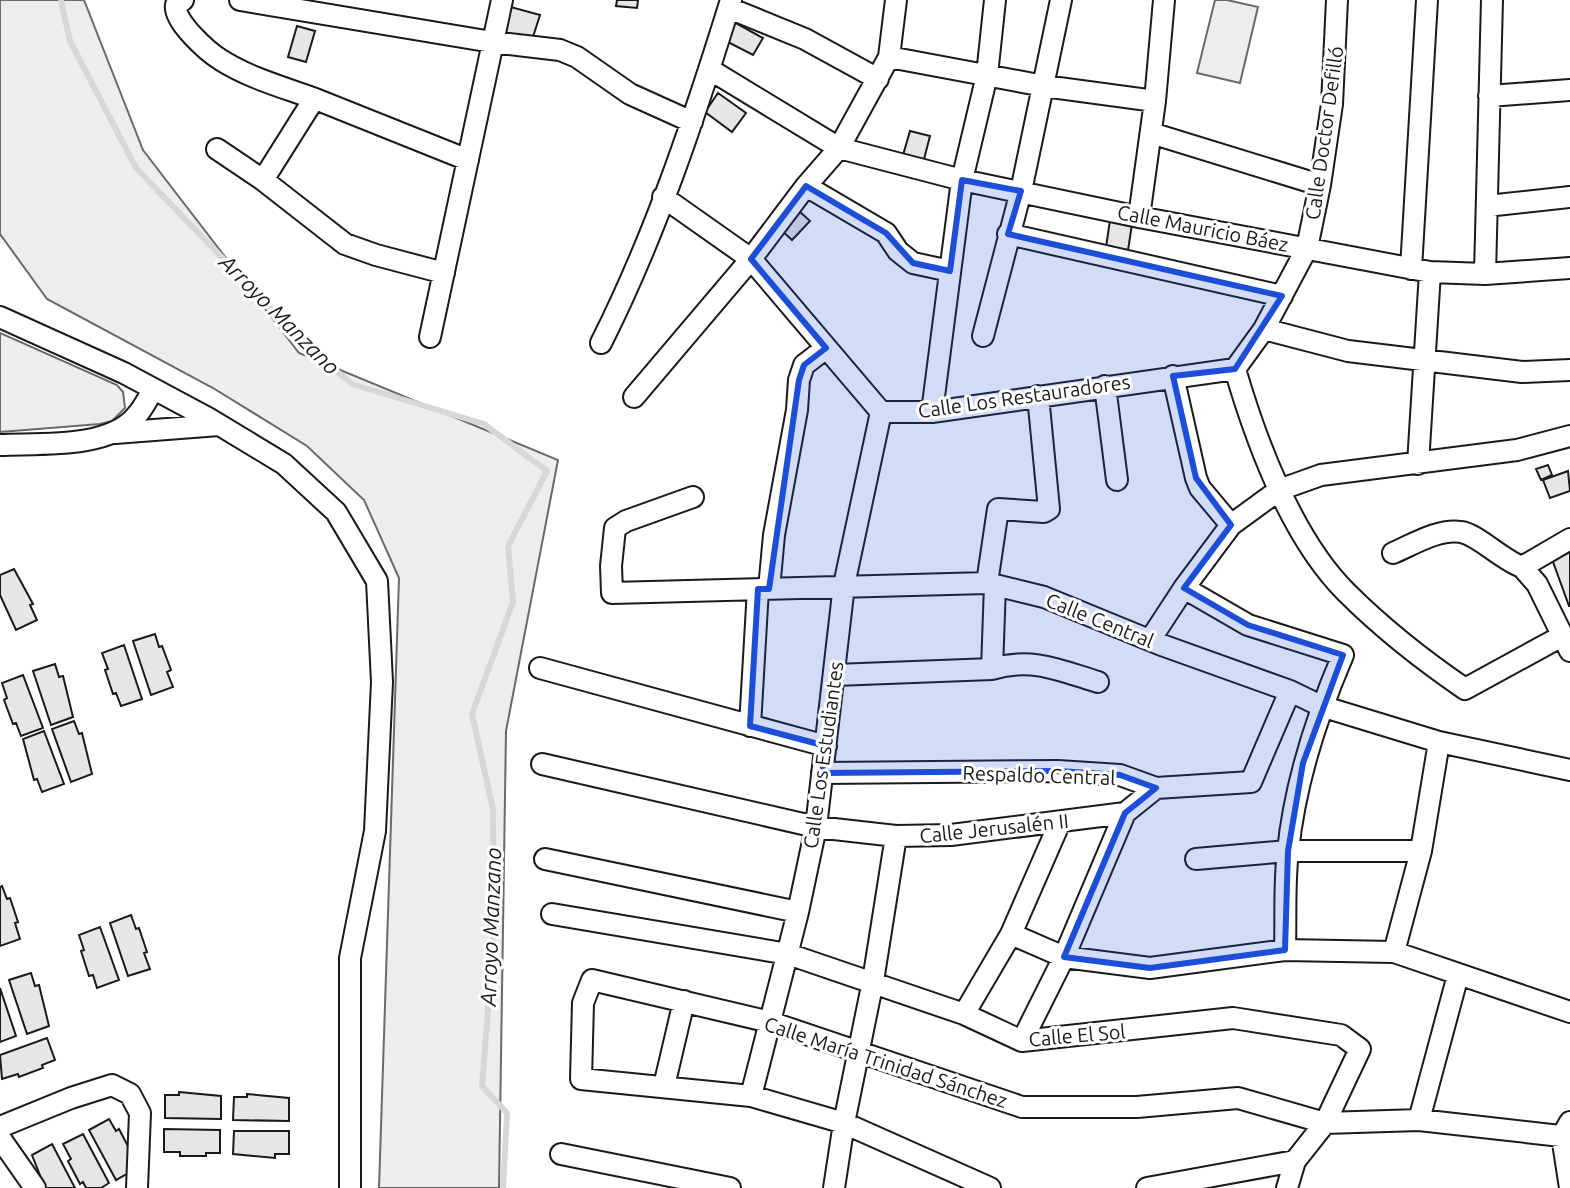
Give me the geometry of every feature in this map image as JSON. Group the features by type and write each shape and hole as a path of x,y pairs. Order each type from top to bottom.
{"street":[{"path":"240,0 492,42 560,50 577,57 630,94 692,122"},
{"path":"430,337 502,0"},
{"path":"634,397 751,259 839,148 889,57 896,0"},
{"path":"932,412 962,180 987,75 995,0"},
{"path":"983,336 1021,191 1061,0"},
{"path":"1139,217 1155,101 1164,0"},
{"name":"Calle Doctor Defilló","path":"1235,369 1264,329 1307,248 1332,104 1337,0"},
{"path":"1418,464 1424,361 1420,270 1427,0"},
{"path":"1485,274 1492,0"},
{"path":"179,3 178,21 220,59 277,87 468,160"},
{"path":"601,343 620,305 692,122 730,4 805,39 878,79"},
{"path":"889,57 1044,86 1155,101"},
{"name":"Calle Mauricio Báez","path":"709,69 839,148 962,180 1420,270 1485,274 1570,268"},
{"path":"1489,96 1570,90"},
{"path":"263,180 314,99"},
{"path":"1151,133 1320,185"},
{"path":"217,149 263,180 345,244 444,273"},
{"path":"806,186 886,233 898,251 913,263 950,271"},
{"path":"663,197 751,259 881,412"},
{"path":"1487,206 1570,197"},
{"path":"1008,234 1282,296"},
{"path":"0,317 124,373 284,464 336,512 377,581 382,682 375,831 350,958 350,1188"},
{"path":"1264,329 1348,351 1522,372 1570,370"},
{"path":"750,726 764,589 797,410 799,380 804,365 826,348"},
{"path":"1235,369 1249,417 1279,490 1314,550 1346,592 1435,668 1465,689 1566,644 1537,584 1522,567 1510,563 1460,531 1440,534 1393,553"},
{"name":"Calle Los Restauradores","path":"881,412 932,412 1235,369"},
{"path":"1173,376 1196,478 1200,488 1231,525"},
{"path":"1105,386 1117,480"},
{"path":"115,433 136,418 153,390"},
{"path":"992,669 991,584 998,509 1044,512 1049,509 1038,396"},
{"name":"Calle Los Estudiantes","path":"751,1096 788,954 816,827 844,585 881,412"},
{"path":"0,445 77,442 115,433 219,425"},
{"path":"1150,640 1231,525 1279,490 1321,475 1517,450 1570,436"},
{"name":"Calle Central","path":"693,497 626,521 615,528 612,593 844,585 991,584 1044,597 1290,691 1321,706 1439,742 1570,770"},
{"path":"1522,567 1570,539"},
{"path":"1184,588 1248,625 1343,655 1321,706 1303,763 1288,851 1285,950"},
{"path":"835,675 992,669 1030,663 1098,682"},
{"path":"540,668 826,746"},
{"name":"Respaldo Central","path":"822,773 1058,771 1120,775 1156,788 1251,782 1290,691"},
{"path":"1394,952 1421,851 1439,742"},
{"name":"Calle Jerusalén II","path":"542,764 816,827 896,836 951,835 1125,813"},
{"path":"1022,1041 1064,957 1125,813 1156,788"},
{"path":"964,1014 1011,934 1060,822"},
{"path":"834,1188 873,981 896,836"},
{"path":"1196,859 1288,851 1421,851"},
{"path":"545,859 798,912"},
{"name":"Calle El Sol","path":"552,914 788,954 964,1014 1022,1041 1233,1018 1341,1035 1360,1049 1325,1123 1295,1161 1287,1188"},
{"path":"1011,934 1064,957 1150,968 1285,950 1394,952 1570,1012"},
{"path":"1419,1120 1458,975"},
{"name":"Calle María Trinidad Sánchez","path":"664,1086 581,1079 583,1003 592,980 770,1022 1022,1107 1137,1107 1238,1098 1325,1123 1419,1120 1567,1132"},
{"path":"684,1001 664,1086 751,1096 844,1123 990,1188"},
{"path":"0,1127 112,1085 130,1094 140,1113 137,1188"},
{"path":"1567,1132 1570,1188"},
{"path":"0,1138 35,1188"},
{"path":"561,1154 730,1188"},
{"path":"1147,1188 1295,1161"}],"highlighted area":[{"path":"962,180 1021,191 1008,234 1282,296 1235,369 1173,376 1196,478 1231,525 1184,588 1248,625 1343,655 1303,763 1288,851 1285,950 1150,968 1064,957 1125,813 1156,788 1120,775 1058,771 822,773 826,746 750,726 758,589 769,589 799,380 804,365 826,348 751,259 806,186 886,233 913,263 950,271"}],"shaded area":[{"path":"0,0 84,0 143,150 299,353 558,460 506,731 499,1188 379,1188 399,578 364,500 307,446 213,388 47,299 0,234"},
{"path":"1215,0 1258,7 1240,83 1197,73"},
{"path":"0,333 117,385 123,392 125,408 112,421 100,424 0,432"}],"building":[{"path":"617,0 638,0 637,8 616,6"},
{"path":"507,6 540,15 532,40 500,31"},
{"path":"734,22 763,38 753,55 724,40"},
{"path":"297,26 315,31 306,62 288,57"},
{"path":"718,93 746,113 732,132 705,112"},
{"path":"910,131 930,136 922,167 901,162"},
{"path":"798,210 810,221 792,240 780,229"},
{"path":"1110,220 1132,224 1127,257 1105,254"},
{"path":"1548,465 1552,475 1541,480 1536,469"},
{"path":"1568,471 1570,491 1550,498 1543,480"},
{"path":"1570,552 1570,606 1569,606 1552,559"},
{"path":"14,569 33,604 30,605 37,620 16,630 0,595 0,575"},
{"path":"155,634 171,670 167,672 173,687 151,695 133,641"},
{"path":"124,645 142,699 121,706 116,693 113,694 102,653"},
{"path":"55,664 59,677 63,676 73,717 51,725 33,671"},
{"path":"23,675 43,728 21,736 4,700 7,698 2,683"},
{"path":"74,721 79,734 82,733 92,774 71,782 52,729"},
{"path":"44,731 64,784 42,792 37,779 34,780 23,739"},
{"path":"0,887 7,899 10,898 20,939 0,946"},
{"path":"131,915 136,929 139,928 150,969 128,976 110,923"},
{"path":"100,927 119,980 97,988 93,975 89,976 79,935"},
{"path":"31,973 35,986 39,985 49,1026 27,1034 9,980"},
{"path":"0,988 16,1036 0,1042"},
{"path":"47,1038 55,1060 19,1077 18,1074 2,1079 0,1055"},
{"path":"179,1092 221,1096 221,1119 165,1118 165,1095 179,1095"},
{"path":"247,1094 289,1098 289,1121 233,1120 234,1097 247,1097"},
{"path":"109,1119 116,1131 119,1129 137,1168 116,1180 89,1130"},
{"path":"164,1129 220,1130 220,1153 180,1156 180,1152 164,1152"},
{"path":"234,1131 289,1131 289,1154 275,1154 275,1158 233,1154"},
{"path":"83,1134 109,1183 101,1188 86,1188 83,1182 80,1184 68,1161 71,1159 63,1144"},
{"path":"52,1144 75,1188 45,1188 32,1155"}],"waterway":[{"name":"Arroyo Manzano","path":"61,0 70,41 136,168 311,350 352,384 484,424 547,471 508,546 513,602 472,714 493,810 494,935 482,1086 507,1113 503,1188"}]}
